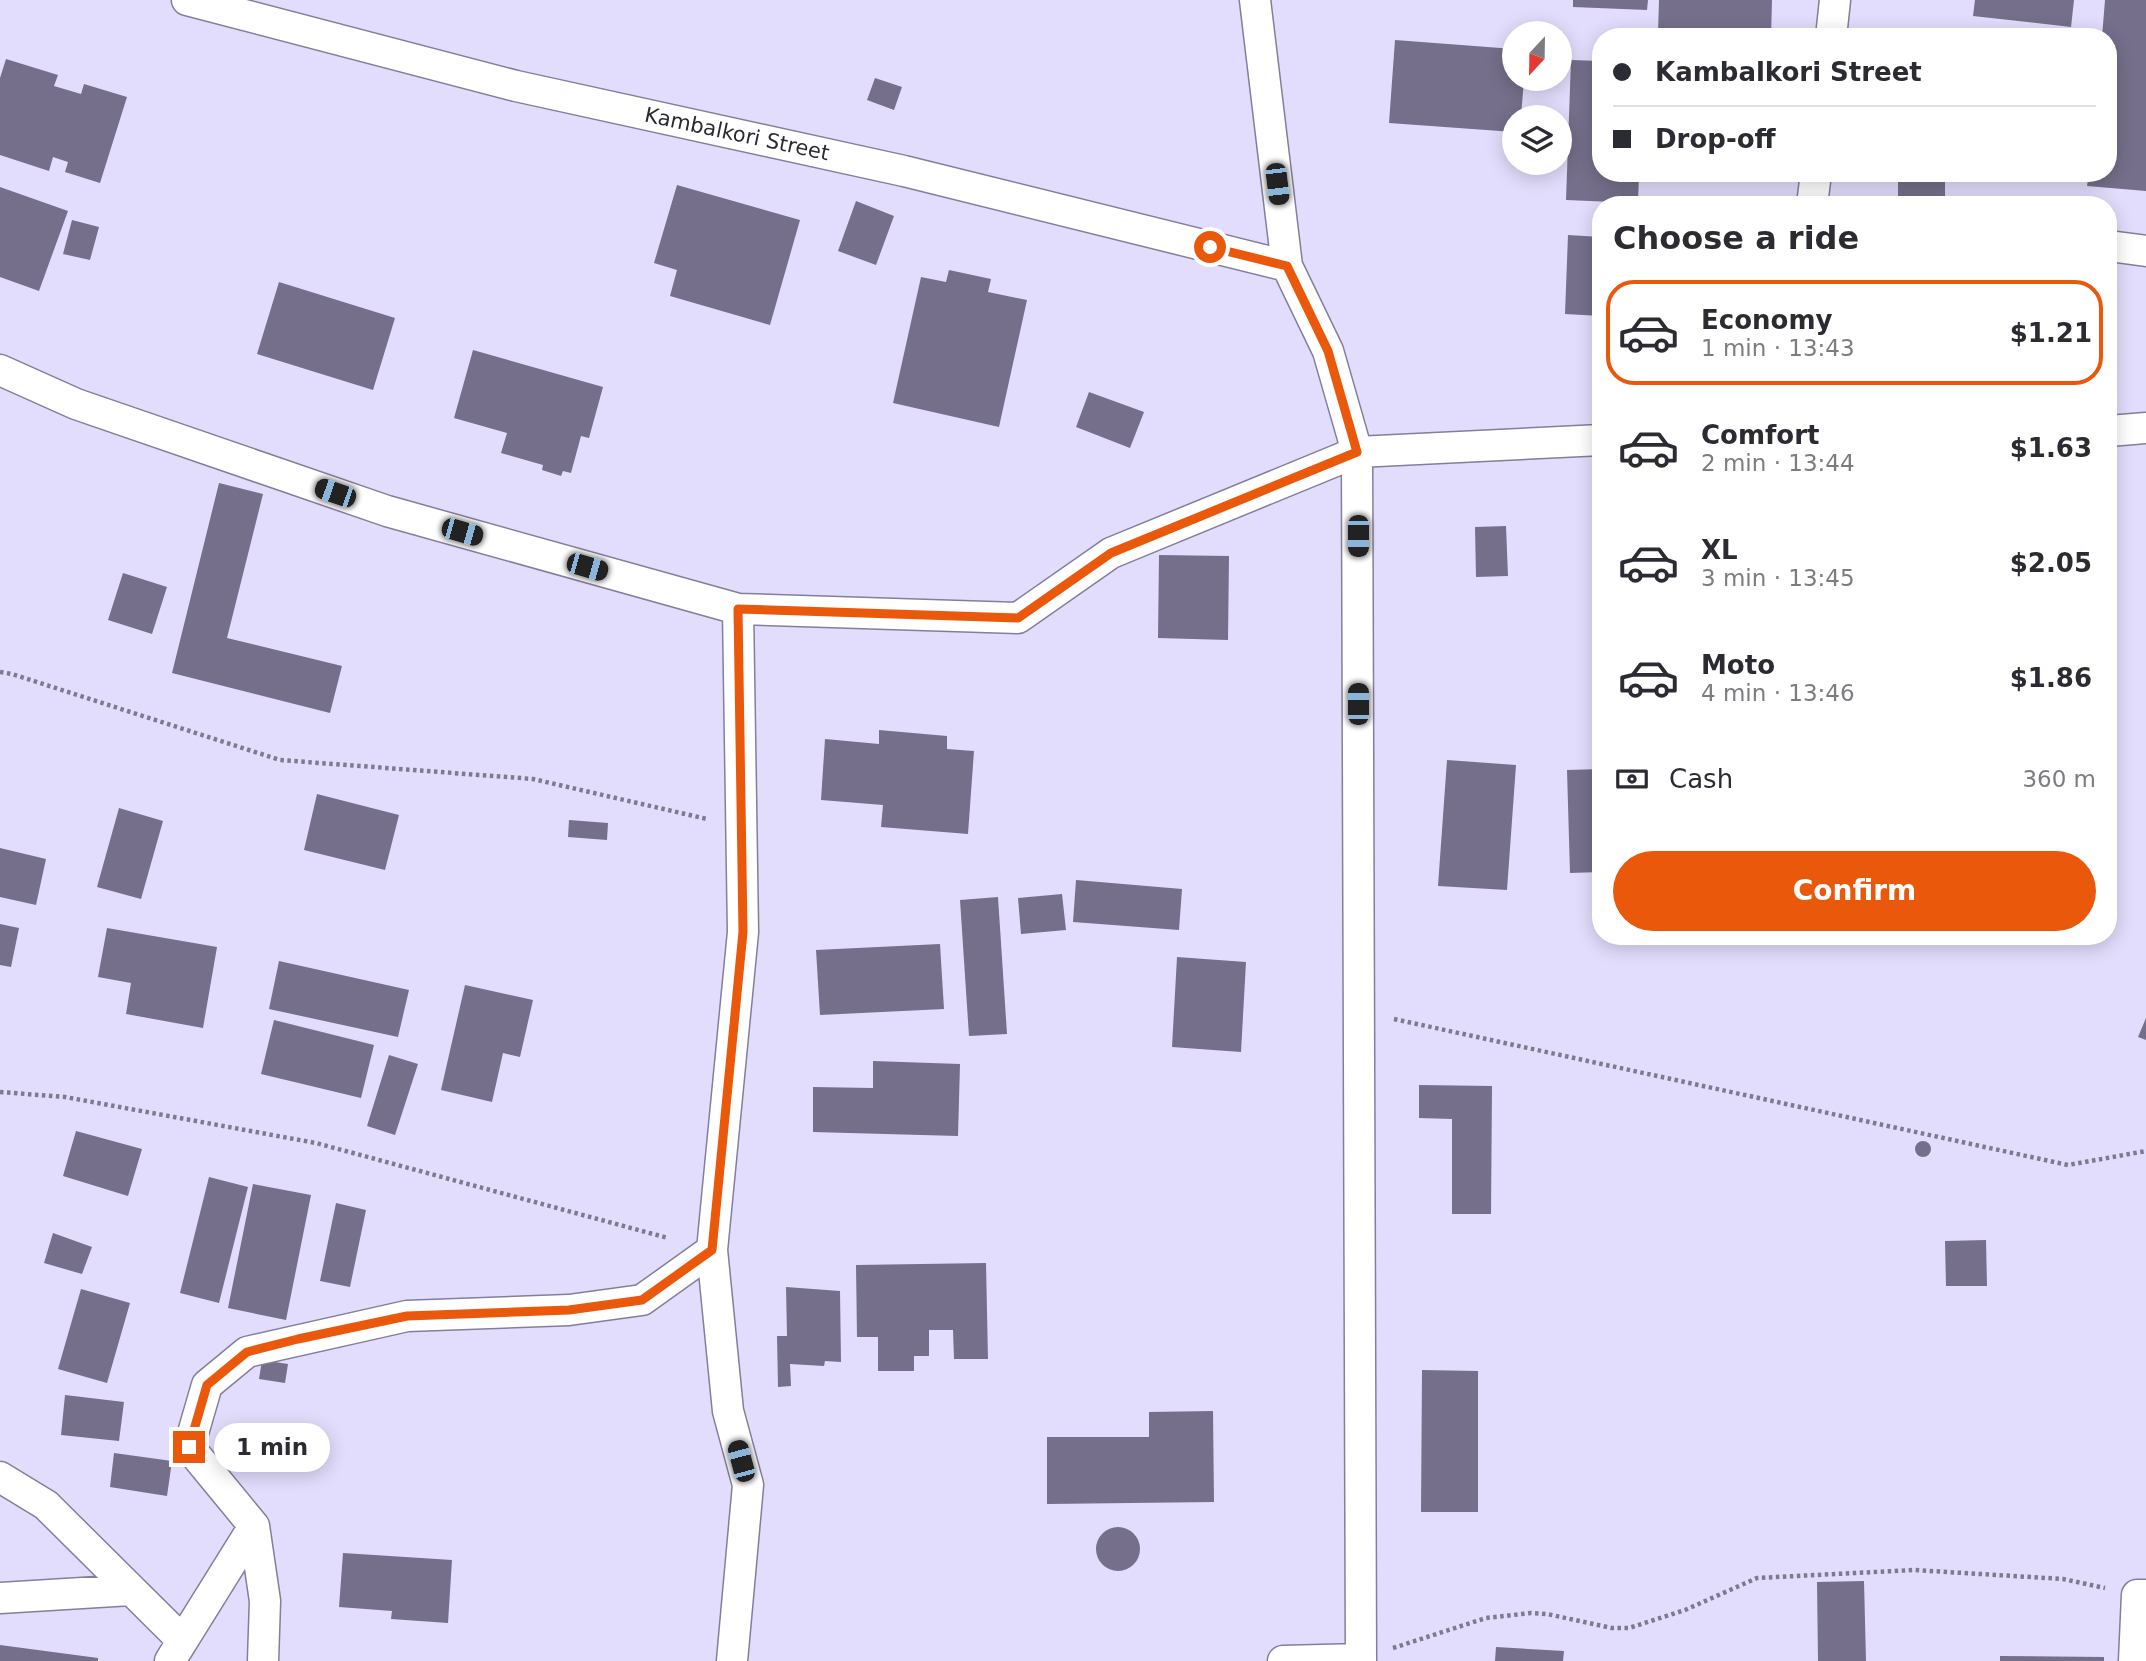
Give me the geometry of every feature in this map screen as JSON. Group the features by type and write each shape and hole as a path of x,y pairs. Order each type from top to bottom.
{"street":[{"name":"Kambalkori Street","path":"187,0 516,86 904,171 1287,266"},
{"path":"1255,0 1287,266 1328,351 1357,452 1361,1660 1283,1661"},
{"path":"1832,28 1835,0"},
{"path":"2117,247 2146,251"},
{"path":"0,370 76,404 387,511 738,609 1018,618 1111,553 1357,452 1592,440"},
{"path":"2117,430 2146,428"},
{"path":"732,1661 748,1485 728,1411 712,1250 743,932 738,609"},
{"path":"263,1661 265,1601 254,1526 189,1447 207,1385 247,1352 407,1316 569,1310 642,1300 712,1250"},
{"path":"0,1477 46,1505 131,1590 176,1650 254,1526"},
{"path":"0,1598 131,1590"},
{"path":"2134,1661 2141,1595"}],"path":[{"path":"0,672 281,760 533,779 742,828"},
{"path":"1359,1012 2068,1165 2146,1151"},
{"path":"0,1092 65,1097 316,1143 712,1250"},
{"path":"1361,1660 1486,1618 1546,1614 1612,1628 1629,1628 1685,1610 1757,1578 1914,1570 2063,1579 2141,1595"}],"building":[{"path":"1573,0 1648,0 1647,10 1573,7"},
{"path":"1659,0 1772,0 1771,28 1658,28"},
{"path":"1975,0 2074,0 2071,27 1973,16"},
{"path":"2105,0 2146,0 2146,191 2087,186 2088,182 2117,182 2117,28 2103,28"},
{"path":"1395,40 1502,48 1502,91 1523,91 1522,105 1502,105 1502,131 1389,123"},
{"path":"6,59 58,75 54,86 81,94 84,84 127,97 100,183 65,172 68,162 53,157 49,171 0,155 0,78"},
{"path":"1572,60 1592,61 1592,182 1639,182 1638,196 1592,196 1592,201 1566,200 1567,175 1572,175 1572,105 1569,105"},
{"path":"875,78 902,87 894,110 867,100"},
{"path":"1898,182 1945,182 1945,196 1898,196"},
{"path":"677,185 800,220 770,325 670,296 677,270 654,263"},
{"path":"0,187 68,211 39,291 0,277"},
{"path":"856,201 894,216 876,265 838,251"},
{"path":"72,220 99,227 90,260 63,254"},
{"path":"1568,235 1592,236 1592,316 1565,314"},
{"path":"949,270 991,279 988,292 1027,300 999,427 893,403 921,277 946,282"},
{"path":"279,282 395,318 373,390 257,354"},
{"path":"473,350 603,387 589,438 581,436 571,473 563,471 561,476 542,470 543,465 501,453 507,433 454,418"},
{"path":"1089,392 1144,412 1130,448 1076,427"},
{"path":"219,483 263,494 227,638 342,666 330,713 172,673"},
{"path":"1506,526 1508,576 1476,577 1475,527"},
{"path":"1159,555 1229,556 1228,640 1158,638"},
{"path":"123,573 167,587 152,634 108,620"},
{"path":"879,730 947,736 947,749 974,751 968,834 881,827 883,805 821,800 825,739 879,744"},
{"path":"1447,760 1516,765 1507,890 1438,886"},
{"path":"1592,769 1592,872 1570,873 1567,770"},
{"path":"317,794 399,815 385,870 304,850"},
{"path":"119,808 163,821 141,899 97,887"},
{"path":"569,820 608,823 607,840 568,837"},
{"path":"0,848 46,859 36,905 0,897"},
{"path":"1076,880 1182,889 1179,930 1073,922"},
{"path":"1062,894 1066,930 1021,934 1018,898"},
{"path":"998,897 1007,1034 969,1036 960,900"},
{"path":"0,924 19,928 11,967 0,965"},
{"path":"107,928 217,947 203,1028 126,1014 131,983 98,977"},
{"path":"940,944 944,1009 820,1015 816,950"},
{"path":"1177,957 1246,962 1241,1052 1172,1047"},
{"path":"279,961 409,990 398,1037 269,1009"},
{"path":"465,985 533,1000 520,1057 503,1053 492,1102 441,1090"},
{"path":"2146,1018 2146,1040 2138,1037"},
{"path":"274,1020 374,1045 361,1098 261,1074"},
{"path":"389,1055 418,1064 395,1135 367,1126"},
{"path":"873,1061 960,1064 958,1136 813,1132 813,1087 873,1088"},
{"path":"1419,1085 1492,1086 1491,1214 1452,1214 1452,1119 1419,1118"},
{"path":"76,1131 142,1149 128,1196 63,1176"},
{"path":"1920,1141 1926,1141 1931,1149 1929,1155 1920,1157 1915,1152 1915,1146"},
{"path":"209,1177 248,1187 219,1303 180,1293"},
{"path":"253,1184 311,1195 286,1320 228,1308"},
{"path":"336,1203 366,1210 350,1287 320,1281"},
{"path":"53,1233 92,1247 82,1274 44,1263"},
{"path":"1986,1240 1987,1286 1946,1286 1945,1241"},
{"path":"986,1263 988,1359 954,1359 953,1330 929,1330 929,1356 914,1356 914,1371 878,1371 878,1337 857,1337 856,1265"},
{"path":"786,1287 840,1291 841,1362 825,1361 824,1366 790,1364 791,1386 778,1387 777,1336 787,1336"},
{"path":"81,1289 130,1303 107,1383 58,1369"},
{"path":"262,1360 288,1364 285,1383 259,1379"},
{"path":"1422,1370 1478,1371 1478,1512 1421,1512"},
{"path":"65,1395 124,1402 119,1441 61,1435"},
{"path":"1213,1411 1214,1502 1047,1504 1047,1437 1149,1437 1149,1412"},
{"path":"114,1453 172,1461 167,1496 110,1487"},
{"path":"1118,1527 1133,1534 1140,1549 1133,1564 1118,1571 1103,1564 1096,1549 1103,1534"},
{"path":"343,1553 452,1560 448,1623 391,1619 392,1611 339,1607"},
{"path":"1864,1581 1866,1661 1818,1661 1817,1582"},
{"path":"0,1645 98,1658 98,1661 0,1661"},
{"path":"1496,1647 1564,1651 1563,1661 1495,1661"},
{"path":"2000,1656 2104,1657 2104,1661 2000,1661"}],"route":[{"path":"189,1447 207,1385 247,1352 407,1316 569,1310 642,1300 712,1250 743,932 738,609 1018,618 1111,553 1357,452 1328,351 1287,266 1210,247"}]}
